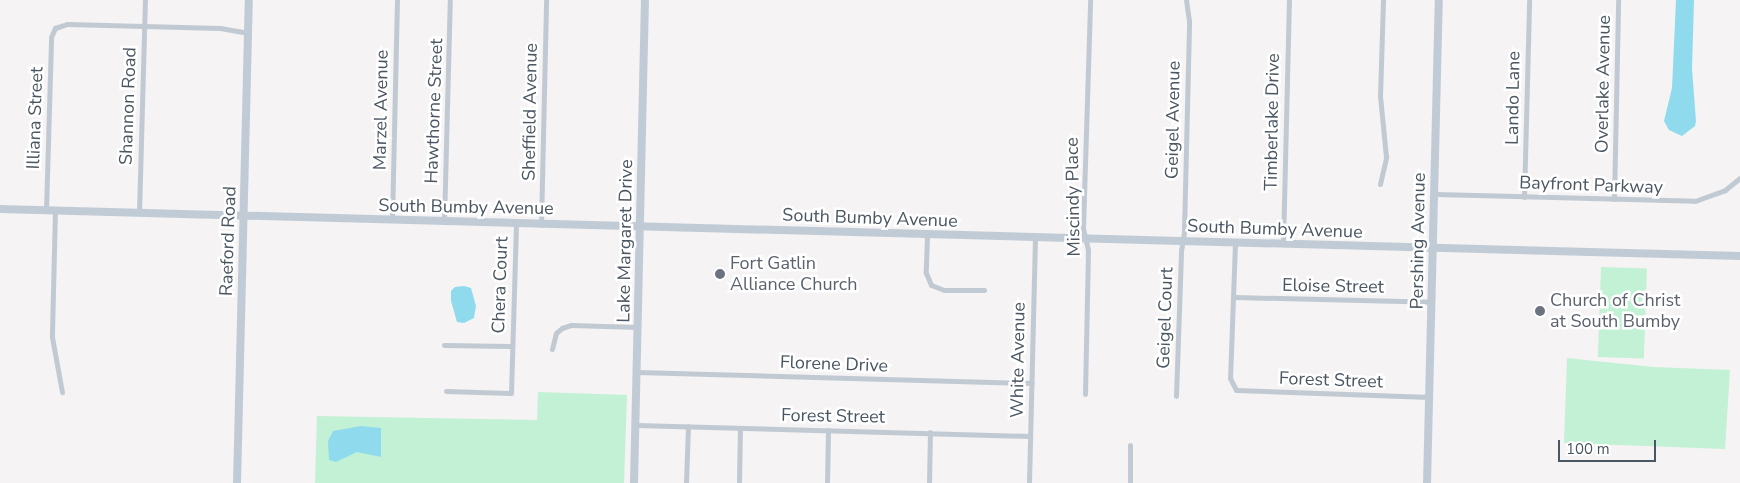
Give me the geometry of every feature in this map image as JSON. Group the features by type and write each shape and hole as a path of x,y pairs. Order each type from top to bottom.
{"street":[{"name":"Shannon Road","path":"139,213 145,0"},
{"name":"Raeford Road","path":"237,483 250,0"},
{"name":"Marzel Avenue","path":"392,220 397,0"},
{"name":"Hawthorne Street","path":"444,222 450,0"},
{"name":"Sheffield Avenue","path":"541,224 546,0"},
{"name":"Lake Margaret Drive","path":"634,483 645,0"},
{"name":"Miscindy Place","path":"1084,394 1088,250 1084,228 1090,0"},
{"name":"Geigel Avenue","path":"1183,241 1189,21 1186,0"},
{"name":"Timberlake Drive","path":"1283,244 1289,0"},
{"path":"1380,184 1386,156 1380,96 1383,0"},
{"name":"Pershing Avenue","path":"1427,483 1439,0"},
{"name":"Lando Lane","path":"1524,197 1529,0"},
{"name":"Overlake Avenue","path":"1614,199 1618,0"},
{"name":"Illiana Street","path":"46,210 51,37 55,28 67,24 144,26"},
{"path":"144,26 220,28 249,33"},
{"name":"Bayfront Parkway","path":"1434,194 1695,201 1725,190 1740,178"},
{"name":"South Bumby Avenue","path":"0,209 1740,256"},
{"path":"55,210 52,337 62,392"},
{"name":"Chera Court","path":"446,391 511,393 516,224"},
{"path":"927,235 926,273 931,285 944,290 984,290"},
{"name":"White Avenue","path":"1029,483 1035,238"},
{"name":"Geigel Court","path":"1176,396 1183,241"},
{"path":"1234,297 1235,243"},
{"name":"Eloise Street","path":"1234,297 1432,302"},
{"name":"Forest Street","path":"1234,297 1230,378 1233,387 1240,392 1430,396"},
{"path":"552,350 556,333 562,328 571,325 638,327"},
{"name":"Chera Court","path":"444,345 512,346"},
{"name":"Florene Drive","path":"637,372 1032,383"},
{"name":"Forest Street","path":"636,425 1030,436"},
{"path":"686,483 688,426"},
{"path":"739,483 740,428"},
{"path":"827,483 828,430"},
{"path":"929,483 930,432"},
{"path":"1130,445 1130,483"}],"green space":[{"path":"1601,267 1647,269 1644,359 1598,357"},
{"path":"1567,358 1653,367 1730,370 1725,449 1564,443"},
{"path":"538,392 627,395 624,483 315,483 317,416 537,420"}],"water":[{"path":"1676,0 1694,0 1692,69 1696,121 1695,126 1682,136 1669,130 1664,121 1672,88"},
{"path":"464,286 471,288 476,306 474,318 464,323 457,322 451,301 451,291 455,287"},
{"path":"361,426 381,428 381,457 357,452 336,462 329,460 328,441 333,431"}],"place":[{"name":"Fort Gatlin Alliance Church","path":"720,274"},
{"name":"Church of Christ at South Bumby","path":"1540,311"}]}
